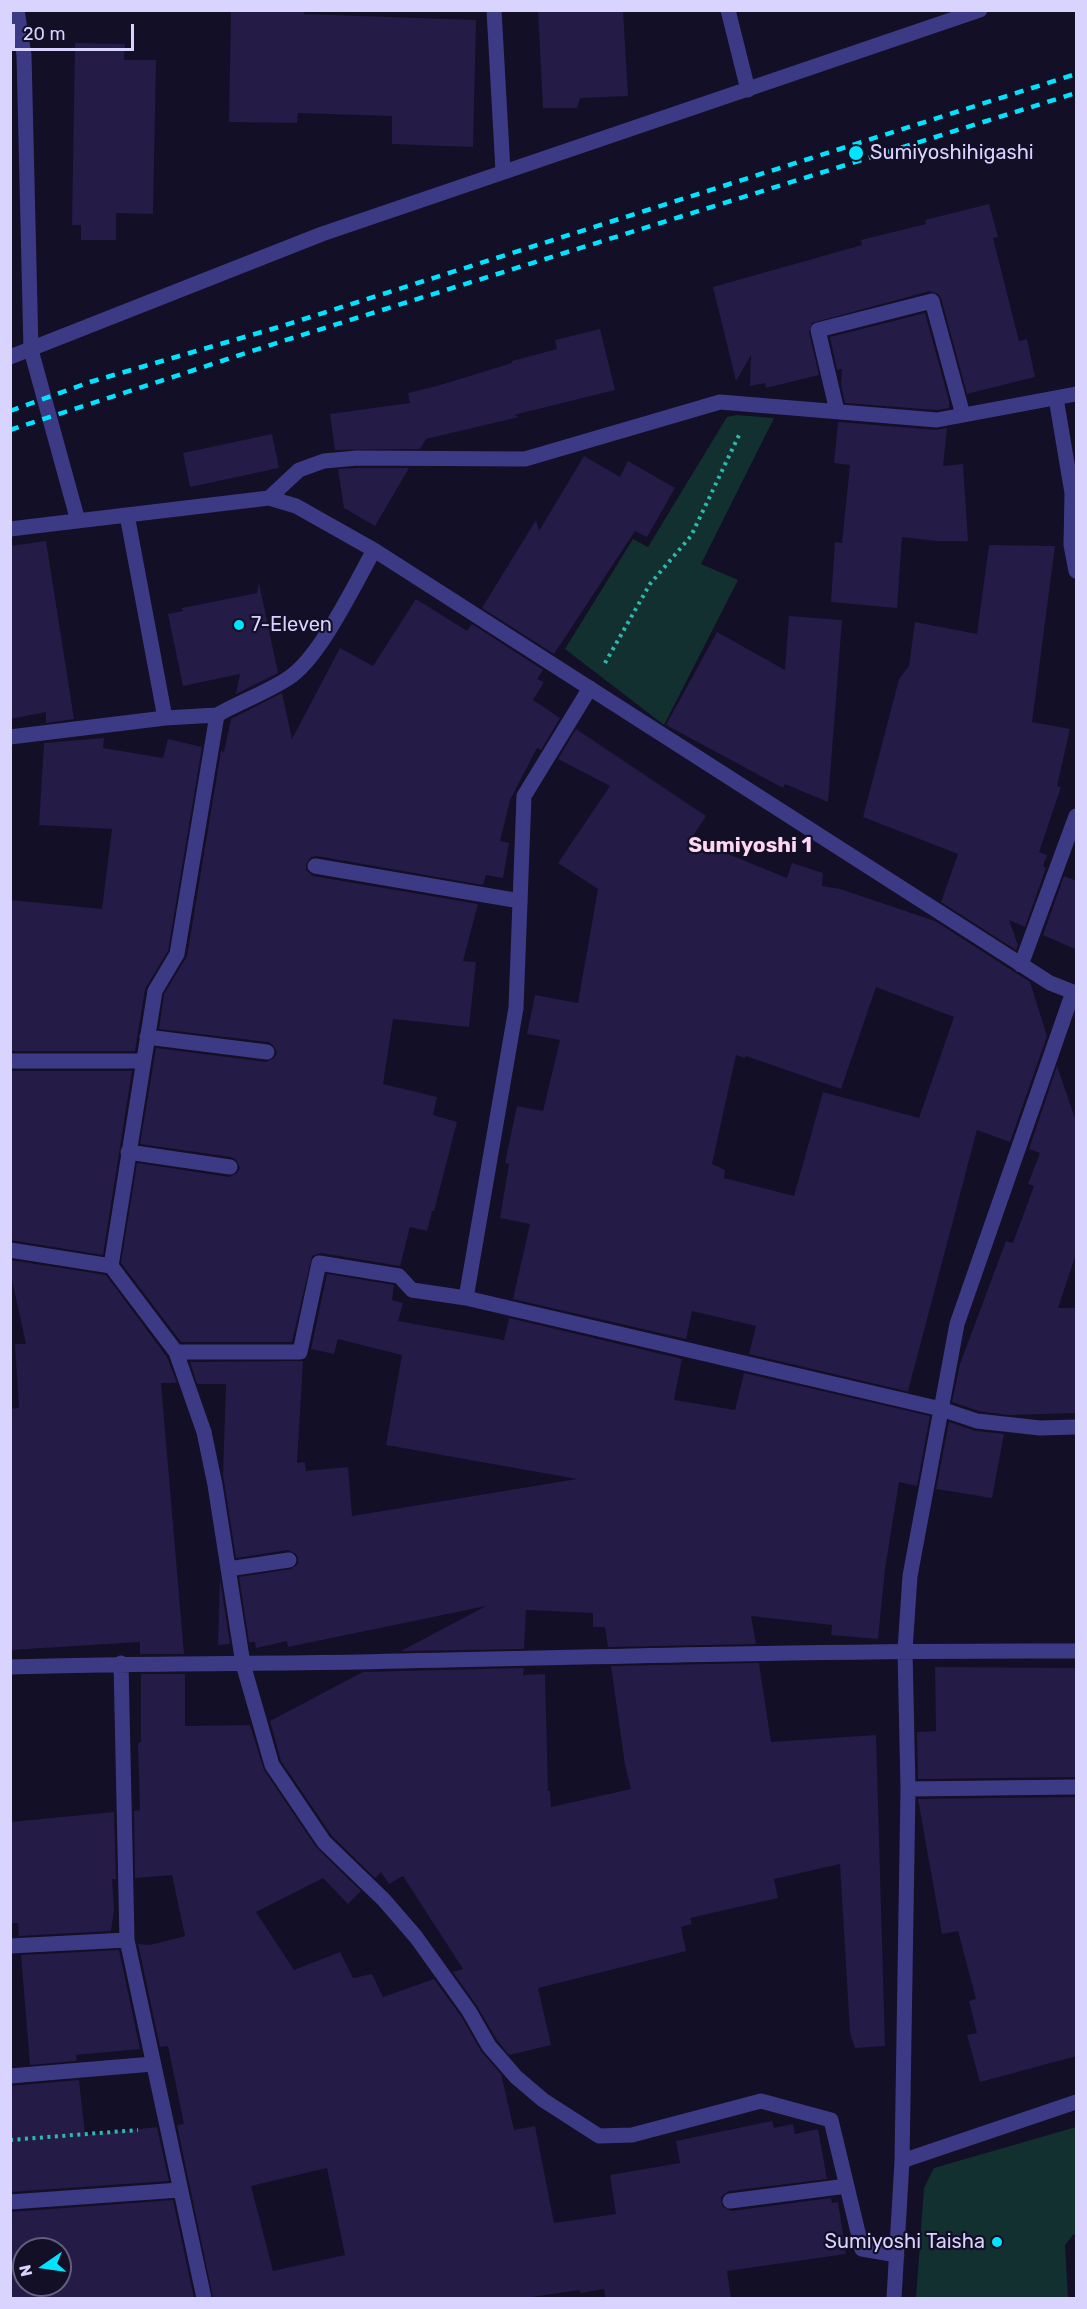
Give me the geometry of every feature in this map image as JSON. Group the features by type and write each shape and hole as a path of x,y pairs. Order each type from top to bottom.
{"street":[{"path":"17,10 24,55 31,350 78,521"},
{"path":"494,10 503,171"},
{"path":"728,10 748,90"},
{"path":"10,357 322,234 980,10"},
{"path":"837,411 818,330 932,301 963,415"},
{"path":"269,498 299,470 324,461 357,458 525,459 720,402 937,420 1077,394"},
{"path":"1056,398 1072,493 1071,545 1077,571"},
{"path":"10,529 269,498 296,506 374,550 1021,965 1050,983 1075,992 957,1324 910,1576 905,1650 908,1789 902,2161 894,2298"},
{"path":"127,515 165,718"},
{"path":"10,737 165,718 217,715 288,679 305,665 338,615 374,550"},
{"path":"466,1298 516,1008 524,796 590,688"},
{"path":"111,1266 155,991 177,954 217,715"},
{"path":"1021,965 1077,816"},
{"path":"315,866 520,901"},
{"path":"147,1037 267,1052"},
{"path":"10,1062 143,1060"},
{"path":"129,1152 230,1167"},
{"path":"10,1250 111,1266 176,1352 204,1432 215,1485 243,1664 272,1765 324,1842 384,1900 416,1936 470,2011 489,2046 516,2077 543,2100 600,2136 632,2135 761,2101 831,2120 862,2249 897,2256"},
{"path":"176,1352 300,1352 319,1263 399,1276 412,1290 466,1298 941,1409 976,1421 1040,1428 1077,1427"},
{"path":"228,1569 289,1560"},
{"path":"10,1667 121,1663 243,1664 905,1650 1077,1651"},
{"path":"121,1663 128,1940 204,2298"},
{"path":"908,1789 1077,1787"},
{"path":"10,1946 128,1940"},
{"path":"10,2076 153,2064"},
{"path":"902,2161 1077,2102"},
{"path":"730,2201 847,2186"},
{"path":"10,2202 180,2190"}],"path":[{"path":"590,688 650,584 691,536 754,405"},
{"path":"10,2140 167,2127"}],"green space":[{"path":"737,415 774,418 701,564 738,580 664,725 565,649 633,539 648,547 727,417"},
{"name":"Sumiyoshi Taisha","path":"1076,2127 1076,2234 1065,2245 1068,2298 916,2298 924,2188 934,2168"}],"building":[{"path":"231,10 304,10 304,14 476,20 473,147 392,144 392,116 298,113 297,123 229,122"},
{"path":"538,10 623,10 628,96 580,98 577,108 543,108"},
{"path":"75,43 125,44 124,60 156,60 153,214 116,213 116,240 81,240 81,225 72,225"},
{"path":"989,204 998,237 993,238 1019,341 1027,339 1035,377 967,394 941,298 930,291 812,323 809,332 819,375 766,388 765,383 750,386 751,355 736,381 713,287 862,245 861,240 926,224 925,220"},
{"path":"925,313 949,408 936,410 845,403 841,385 842,369 837,370 830,337"},
{"path":"600,329 615,390 514,415 519,417 426,439 420,449 335,450 330,414 410,403 408,393 557,349 555,340"},
{"path":"838,422 936,430 947,428 943,466 963,464 968,541 936,541 902,537 897,608 831,602 835,542 842,543 850,465 834,463"},
{"path":"272,434 279,468 190,487 183,453"},
{"path":"584,456 620,477 628,461 675,488 647,537 635,531 554,654 482,608 536,520 539,531"},
{"path":"409,468 375,526 344,508 338,469"},
{"path":"46,541 74,719 46,723 46,712 10,719 10,546"},
{"path":"989,545 1055,546 1032,722 1070,729 1057,786 1061,787 1039,852 1047,855 1043,866 1046,868 1025,927 1009,920 1018,945 1016,950 941,902 958,854 863,817 899,679 909,666 915,622 977,634"},
{"path":"259,583 278,673 236,694 240,674 183,686 168,614 183,611 182,608 257,593"},
{"path":"416,599 467,631 472,624 543,670 537,679 544,682 533,700 560,718 541,750 537,748 510,800 500,841 509,843 503,878 486,875 483,885 317,856 311,857 306,864 306,870 313,876 478,904 463,961 476,962 469,1027 393,1019 383,1084 437,1097 433,1115 457,1122 434,1211 432,1211 427,1231 410,1227 400,1266 321,1253 312,1256 292,1342 181,1342 121,1263 137,1163 229,1177 237,1173 240,1168 236,1160 231,1157 140,1144 156,1048 266,1062 274,1058 277,1053 273,1045 268,1042 159,1029 164,994 187,956 221,751 224,752 231,719 282,693 292,739 340,648 373,666"},
{"path":"789,616 842,620 828,802 785,784 783,788 666,725 717,632 785,670"},
{"path":"576,729 706,816 691,839 787,878 792,863 823,873 822,886 840,889 935,921 1030,982 1047,1036 1010,1142 977,1130 908,1391 910,1392 749,1354 756,1326 692,1311 686,1339 513,1299 530,1224 500,1218 509,1164 505,1163 517,1106 543,1111 560,1040 527,1034 535,995 578,1003 598,889 558,863 610,786 558,759","holes":["876,987 954,1017 919,1118 823,1092 794,1196 724,1178 725,1170 712,1164 736,1055 745,1058 746,1056 841,1089"]},
{"path":"104,738 103,748 163,758 168,739 202,747 168,951 145,989 135,1051 10,1051 10,900 102,909 112,829 39,825 44,743"},
{"path":"1064,876 1077,881 1077,950 1043,935"},
{"path":"1057,1066 1077,1124 1077,1251 1058,1308 1077,1308 1077,1413 1008,1415 979,1411 952,1402 960,1364 1006,1241 1013,1243 1034,1186 1028,1184 1040,1153 1029,1149"},
{"path":"10,1071 132,1071 103,1255 10,1240"},
{"path":"10,1260 106,1275 167,1357 177,1383 161,1383 184,1654 140,1654 140,1642 10,1650 10,1409 19,1408 15,1344 26,1344 10,1271"},
{"path":"327,1274 394,1285 392,1300 403,1303 398,1321 504,1340 509,1318 682,1359 674,1400 735,1410 744,1373 930,1416 917,1486 899,1482 885,1569 878,1639 831,1635 832,1625 751,1616 756,1644 608,1647 605,1627 593,1627 593,1613 526,1610 524,1649 401,1651 486,1606 288,1647 287,1641 256,1648 255,1642 249,1642 239,1577 291,1569 298,1564 298,1558 296,1554 288,1550 236,1558 223,1475 226,1384 197,1384 190,1362 303,1361 297,1463 305,1462 306,1471 348,1467 352,1516 577,1479 386,1445 402,1355 338,1339 334,1354 311,1349"},
{"path":"949,1422 976,1431 1004,1434 992,1498 936,1489"},
{"path":"220,1579 230,1644 218,1645"},
{"path":"759,1663 771,1742 876,1735 885,2046 855,2048 850,2033 840,1864 774,1879 778,1898 690,1918 692,1924 681,1927 686,1951 538,1988 551,2045 509,2055 453,1972 463,1969 403,1876 389,1884 381,1872 375,1878 332,1836 281,1761 270,1721 363,1672 524,1668 523,1675 545,1674 548,1791 550,1791 551,1807 631,1789 625,1765 611,1666"},
{"path":"935,1667 1077,1668 1077,1777 918,1779 917,1732 936,1731"},
{"path":"141,1674 185,1674 185,1726 250,1725 264,1770 316,1847 361,1891 348,1904 323,1878 256,1912 294,1970 340,1952 353,1978 372,1974 383,1997 434,1979 461,2016 481,2051 501,2074 514,2130 535,2126 554,2223 616,2214 610,2175 680,2163 676,2141 772,2121 774,2128 793,2124 795,2134 818,2129 827,2179 729,2191 721,2197 722,2206 731,2211 831,2198 832,2203 838,2202 846,2254 727,2271 731,2298 605,2298 604,2289 525,2298 213,2298 177,2125 184,2124 168,2046 160,2047 138,1944 150,1945 185,1936 172,1875 135,1878 134,1811 140,1810 138,1743 141,1742","holes":["327,2168 345,2255 273,2271 251,2186"]},
{"path":"1077,1797 1077,2056 980,2082 967,2035 977,2033 969,2001 976,1999 958,1931 942,1934 918,1799"},
{"path":"114,1812 116,1879 112,1879 114,1910 111,1931 19,1936 18,1923 10,1923 10,1822"},
{"path":"119,1950 140,2049 76,2055 77,2061 30,2065 21,1955"},
{"path":"79,2080 85,2135 157,2127 169,2181 10,2192 10,2086"},
{"path":"173,2200 194,2298 10,2298 10,2212"}],"railway":[{"path":"10,411 90,382 279,327 1076,74"},
{"path":"10,430 283,341 1076,93"}],"place":[{"name":"Sumiyoshihigashi","path":"856,153"},
{"name":"7-Eleven","path":"239,625"},
{"name":"Sumiyoshi Taisha","path":"997,2242"}],"district":[{"name":"Sumiyoshi 1","path":"750,846"}]}
